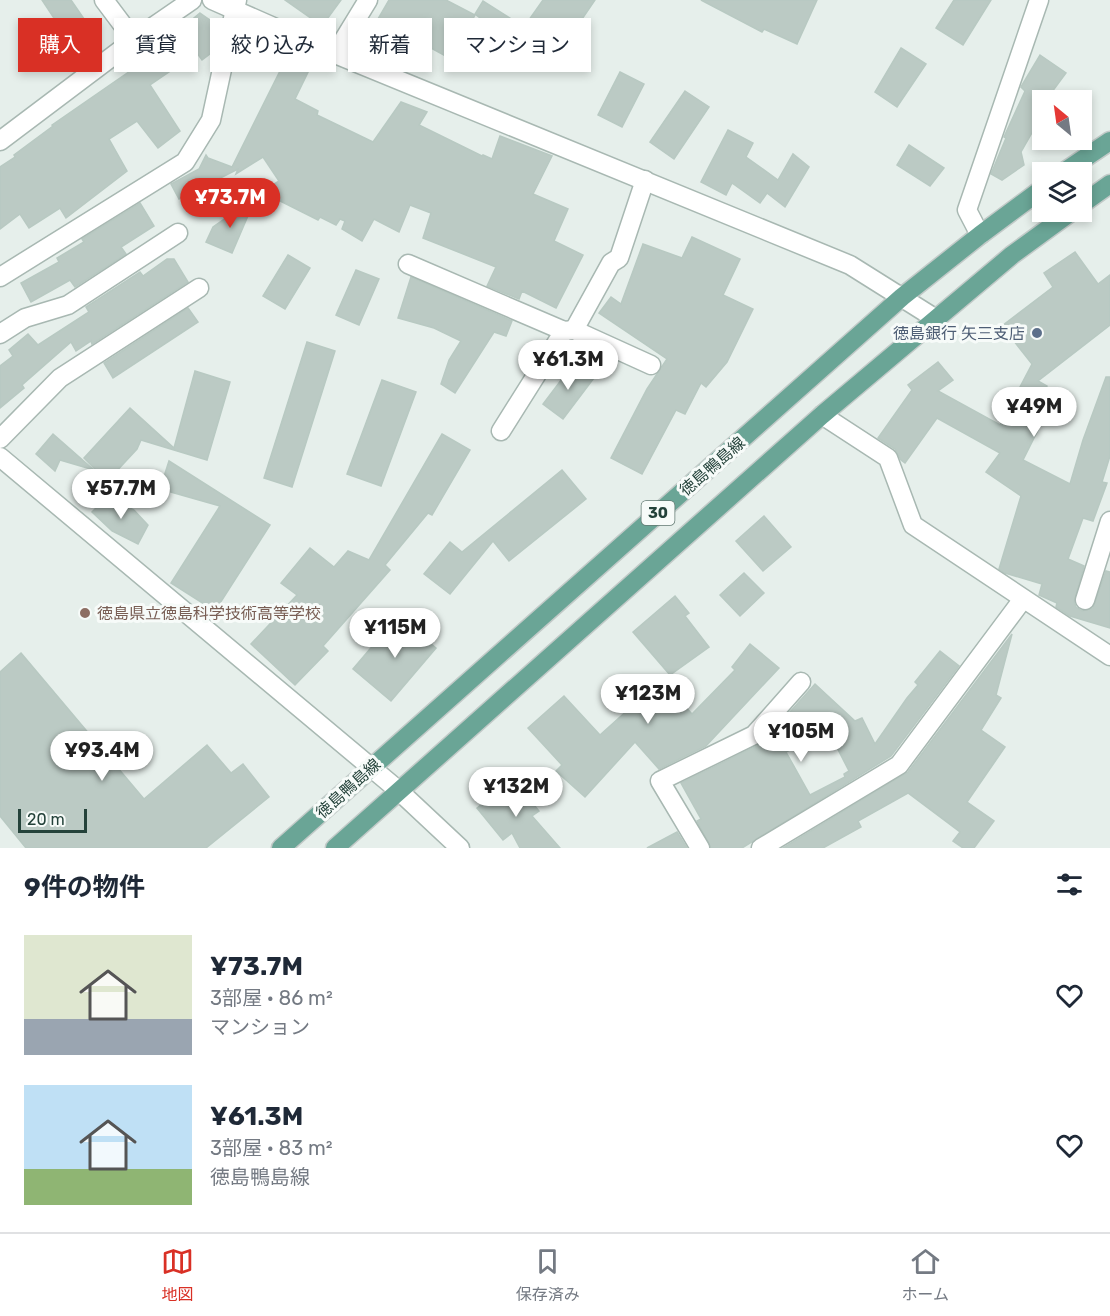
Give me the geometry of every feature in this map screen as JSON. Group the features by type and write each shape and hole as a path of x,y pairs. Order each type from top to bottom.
{"main road":[{"path":"1080,162 1110,141"},
{"path":"1092,197 1110,184"},
{"name":"徳島鴨島線","path":"281,848 902,297 1032,196"},
{"name":"徳島鴨島線","path":"334,848 822,415 1012,255 1057,222"}],"street":[{"path":"104,0 118,18"},
{"path":"165,18 192,0"},
{"path":"212,0 235,5 262,18"},
{"path":"336,52 368,0"},
{"path":"980,235 967,210 1039,0"},
{"path":"0,277 185,162 211,120 235,5"},
{"path":"0,141 114,54"},
{"path":"336,54 850,266 936,319"},
{"path":"501,431 569,331 611,263 619,258 645,180"},
{"path":"0,334 25,318 68,305 178,233"},
{"path":"408,264 651,365"},
{"path":"0,439 60,378 198,288"},
{"path":"822,415 888,458 913,525 1110,656"},
{"path":"0,457 398,790 460,848"},
{"path":"1085,600 1110,521"},
{"path":"761,848 899,765 1023,599"},
{"path":"700,848 660,781 754,735 801,682"}],"building":[{"path":"42,0 71,0 83,18 54,18"},
{"path":"285,0 341,0 328,18 311,18"},
{"path":"389,0 446,0 475,15 473,18 444,18 444,55 432,49 432,18 379,18"},
{"path":"543,0 595,0 583,18 530,18"},
{"path":"701,0 817,0 797,44 764,29 762,32"},
{"path":"954,0 991,0 963,45 936,28"},
{"path":"483,1 510,18 480,18 475,14"},
{"path":"200,13 210,20 210,54 202,60 198,54 198,18 194,18"},
{"path":"901,48 926,64 897,107 875,92"},
{"path":"1040,55 1066,73 1053,90 1032,90 1032,133 1021,152 1024,165 1002,180 991,174 1006,138 1004,137 1025,91 1021,87"},
{"path":"129,72 169,72 150,85 180,131 158,148 137,121 109,139 127,171 66,218 60,208 29,228 20,214 0,229 0,167 52,125"},
{"path":"280,72 308,72 295,99 318,111 317,115 373,142 401,102 427,112 419,125 482,156 492,159 500,136 552,156 533,194 568,209 554,241 583,255 556,308 522,291 519,299 487,286 496,267 423,238 431,213 410,205 399,232 374,219 362,241 342,229 345,221 340,219 336,225 320,217 318,220 262,192 279,181 263,157 236,174 238,169 179,199 171,184 199,169 206,155 208,158 232,167"},
{"path":"620,72 644,84 622,127 598,115"},
{"path":"685,91 709,107 674,159 650,142"},
{"path":"728,130 753,143 746,157 778,180 793,154 809,167 785,207 767,193 760,203 732,183 726,195 701,182"},
{"path":"909,145 944,168 930,186 897,165"},
{"path":"256,197 232,253 206,242 213,227"},
{"path":"140,203 154,226 121,247 126,254 75,287 70,280 31,302 21,283 59,262 57,258 84,242 82,239"},
{"path":"692,237 740,259 723,295 753,309 727,362 706,387 701,383 685,414 676,410 642,474 611,458 647,389 667,359 599,313 611,297 621,304 643,244 682,258"},
{"path":"1075,252 1098,284 1110,275 1110,325 1038,381 1047,386 1028,424 1038,430 1023,460 1070,484 1106,377 1110,377 1110,456 1102,482 1107,483 1093,521 1083,518 1068,559 1084,566 1074,602 1076,607 1082,611 1093,608 1106,571 1110,572 1110,628 1070,616 1056,607 1057,603 1039,595 1042,584 1005,573 999,569 1021,496 986,472 1000,453 937,418 905,463 895,449 878,438 912,390 908,385 938,362 953,380 938,391 1000,425 1032,364 1002,326 1053,287 1044,273"},
{"path":"288,255 310,268 285,309 263,296"},
{"path":"167,259 174,259 188,282 92,344 91,341 76,351 71,342 22,385 24,388 0,408 0,366 13,356 9,350 28,334 38,345 89,312 86,307 140,272 143,276"},
{"path":"356,270 379,279 359,325 336,315"},
{"path":"411,277 512,321 506,336 494,332 455,393 441,384 449,360 461,341 434,328 398,318"},
{"path":"188,308 198,322 113,378 104,363"},
{"path":"307,342 335,351 292,487 264,478"},
{"path":"574,363 594,378 563,419 543,404"},
{"path":"195,371 230,382 207,460 141,440 137,449 113,475 96,470 84,458 130,408 174,448"},
{"path":"382,380 416,392 381,486 347,474"},
{"path":"53,434 94,470 60,460 55,471 36,454"},
{"path":"442,434 470,450 432,515 428,513 385,565 390,570 323,646 328,651 295,685 251,644 297,595 281,583 310,548 334,567 348,551 369,560"},
{"path":"169,461 270,525 215,611 171,583 220,506 160,489"},
{"path":"562,470 586,499 509,561 493,541 450,594 424,574 450,542 462,552"},
{"path":"108,496 134,510 148,525 138,544 112,531 92,512"},
{"path":"764,516 791,547 763,571 736,541"},
{"path":"744,573 764,593 740,616 720,595"},
{"path":"675,596 689,613 685,616 709,647 670,675 633,632"},
{"path":"398,616 436,648 391,701 353,669"},
{"path":"1012,634 996,695 1001,698 981,730 1005,747 967,802 994,821 974,848 963,848 953,841 960,832 908,793 858,821 861,827 823,848 783,848 908,772"},
{"path":"750,644 779,668 706,746 659,769 635,742 585,797 556,771 562,765 528,728 564,696 600,735 661,680 692,714 735,670 732,667"},
{"path":"940,651 959,666 891,756 742,848 711,848 697,821 701,819 681,783 759,745 775,728 793,717 789,713 815,684 855,721 862,718 875,744 918,685 915,682","holes":["827,728 849,771 844,774 845,777 810,795 786,752 814,737 817,739"]},
{"path":"21,653 144,799 207,745 231,773 243,764 269,797 206,848 26,848 0,816 0,672"},
{"path":"513,779 539,811 532,816 560,848 520,848 512,833 503,840 477,808"},
{"path":"677,832 687,848 647,848"}],"place":[{"name":"徳島銀行 矢三支店","path":"1037,333"},
{"name":"徳島県立徳島科学技術高等学校","path":"85,613"}]}
